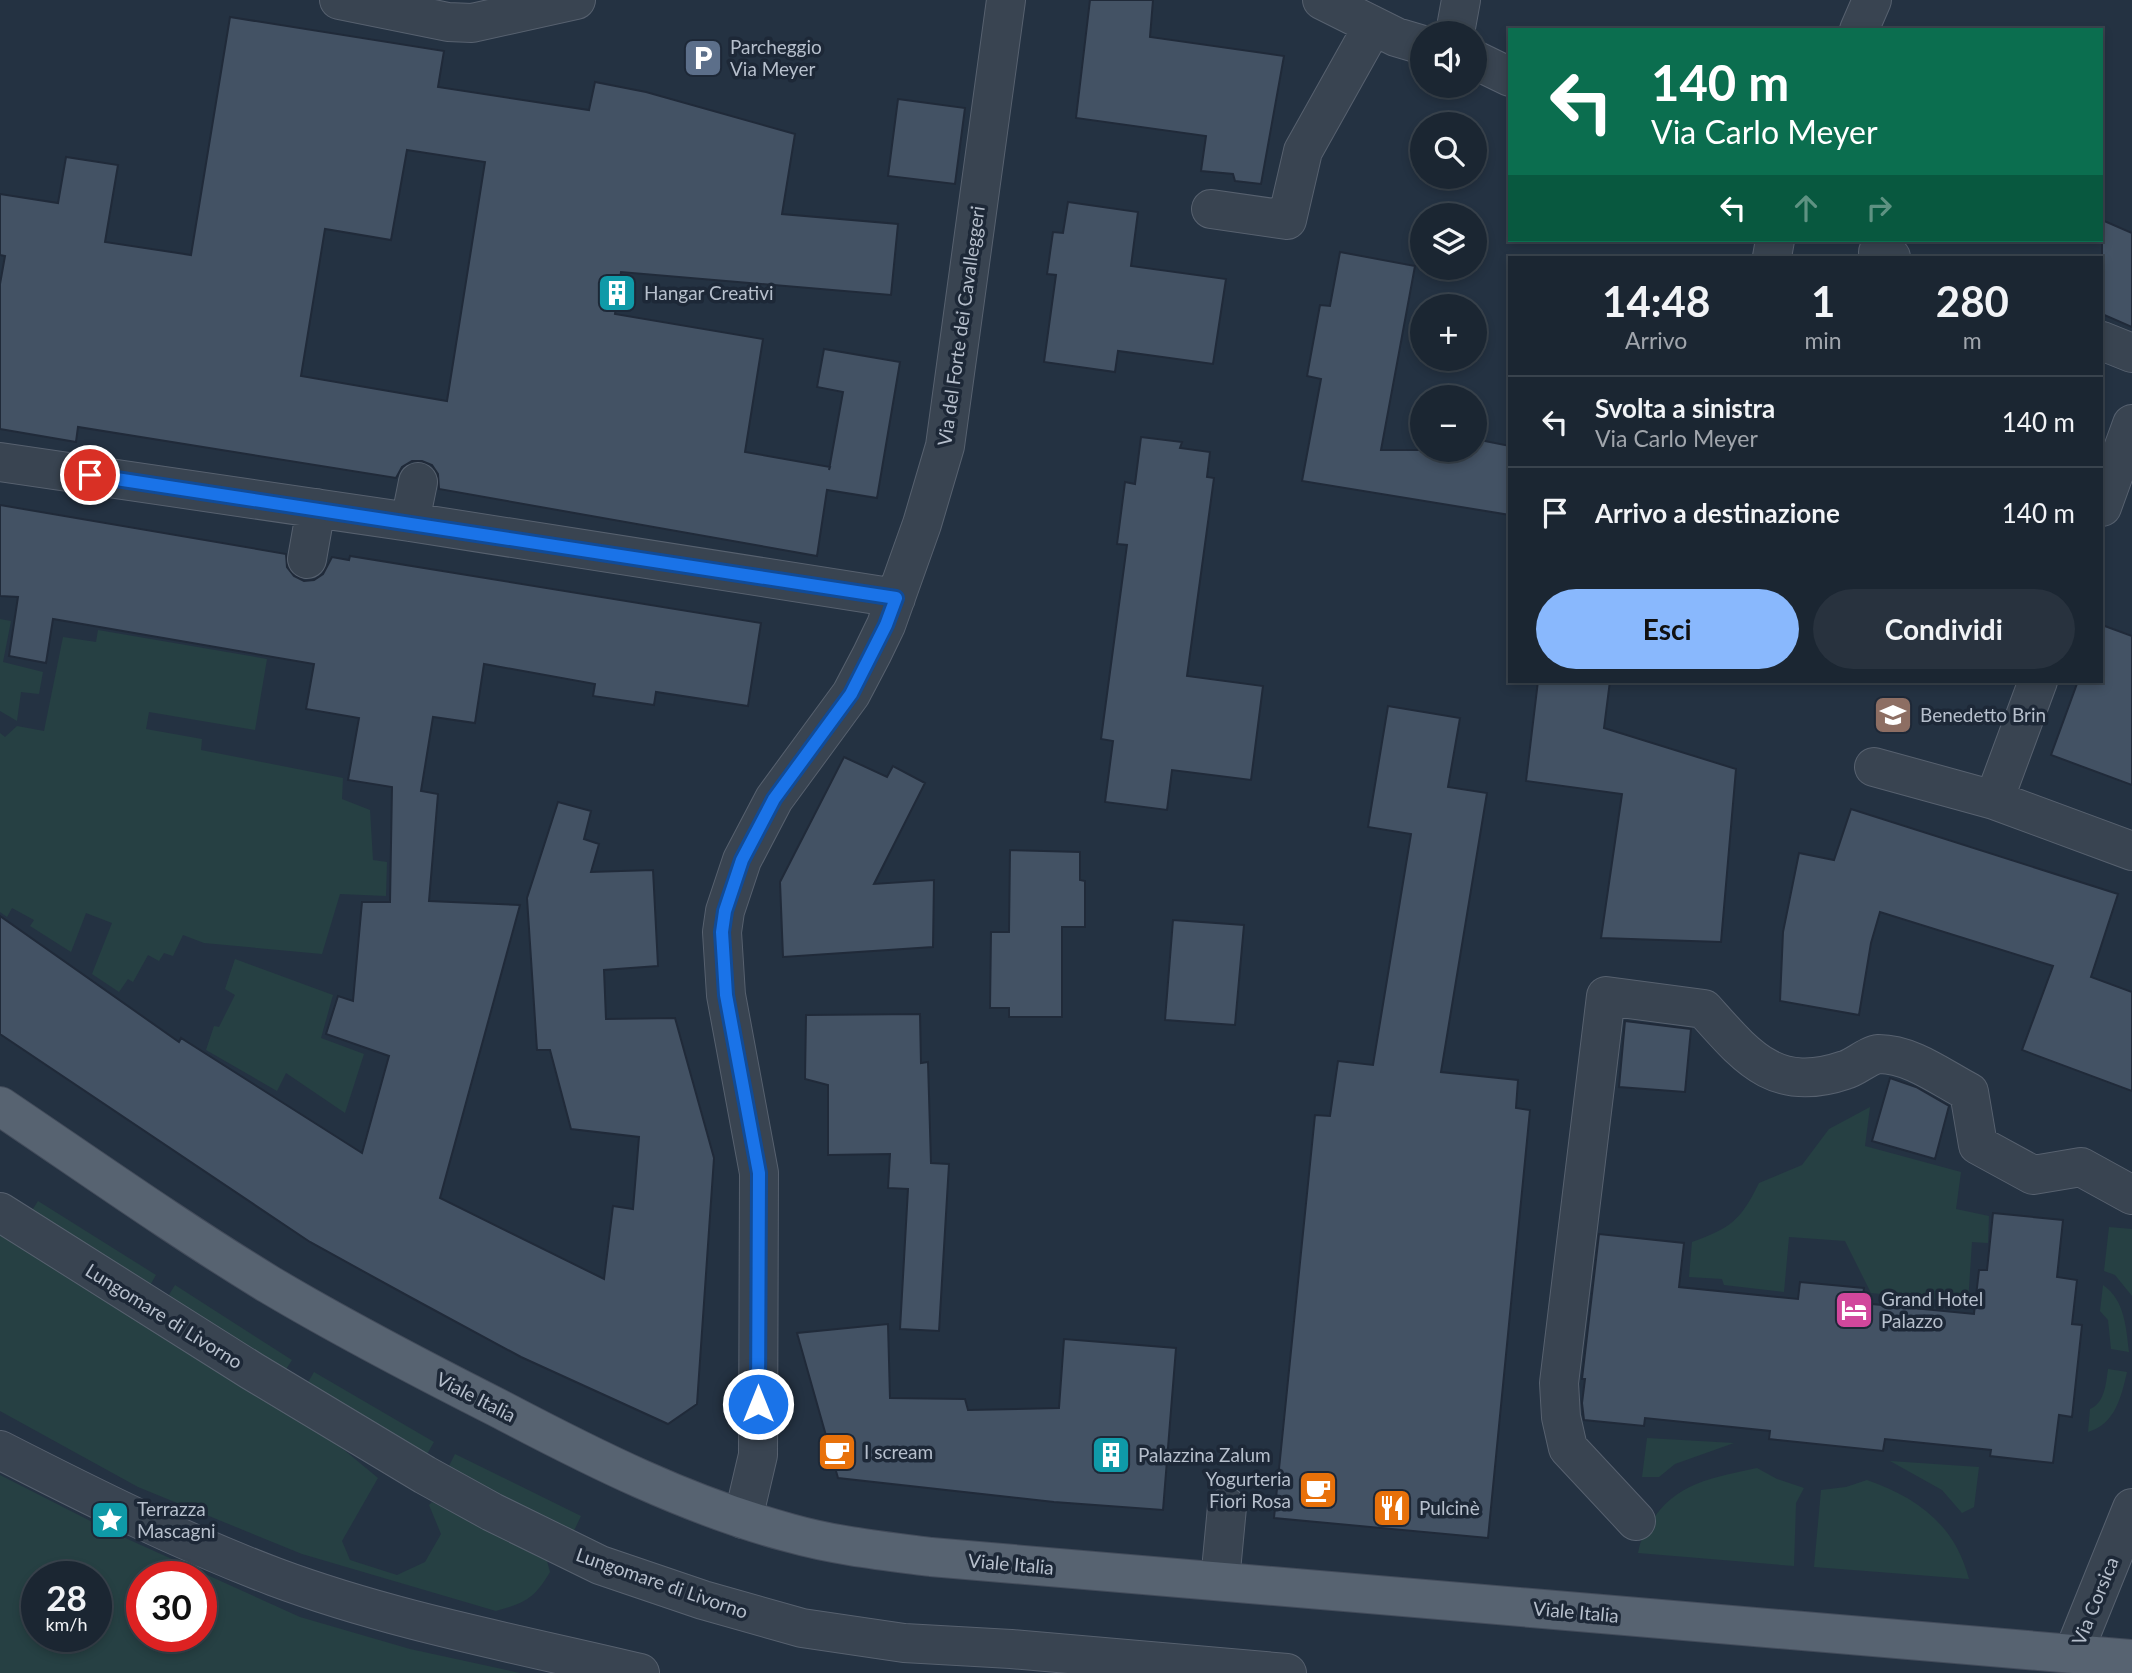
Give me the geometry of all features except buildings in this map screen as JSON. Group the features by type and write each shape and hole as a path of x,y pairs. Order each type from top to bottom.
{"main road":[{"name":"Viale Italia","path":"0,1106 268,1284 357,1335 544,1432 685,1496 791,1534 907,1554 2132,1659"}],"street":[{"path":"339,0 448,22 472,23 576,0"},
{"name":"Via del Forte dei Cavalleggeri","path":"743,1518 758,1455 759,1173 726,995 722,932 725,911 742,860 774,799 851,694 886,625 946,446 1006,0"},
{"path":"1322,0 1373,26 1410,40"},
{"path":"1457,21 1461,0"},
{"path":"1860,28 1872,0"},
{"path":"1211,209 1287,220 1303,151 1373,26"},
{"path":"1487,66 1508,76"},
{"path":"1882,242 1878,252 1888,256"},
{"path":"2103,341 2132,353"},
{"path":"2103,504 2132,424"},
{"path":"0,462 410,522 896,598"},
{"path":"410,522 418,482"},
{"path":"307,559 316,508"},
{"path":"1994,800 2037,683"},
{"path":"1874,767 1994,800 2132,851"},
{"path":"1636,1521 1568,1448 1561,1417 1559,1383 1606,996 1704,1009 1747,1057 1777,1073 1806,1080 1847,1070 1878,1054 1911,1061 1969,1092 1978,1145 2033,1175 2081,1167 2132,1195"},
{"name":"Lungomare di Livorno","path":"0,1212 204,1341 425,1475 504,1518 600,1564 703,1600 802,1628 904,1643 1287,1673"},
{"path":"0,1450 122,1512 276,1577 354,1603 640,1673"},
{"path":"1220,1581 1227,1507"},
{"name":"Via Corsica","path":"2073,1654 2130,1518"}],"green space":[{"path":"0,619 11,621 3,662 43,672 39,694 21,692 17,721 0,711"},
{"path":"98,630 267,659 255,730 149,712 146,729 202,739 201,750 343,778 342,799 370,810 373,860 387,862 386,896 340,894 322,954 204,943 183,935 173,956 164,953 159,961 148,955 133,982 128,979 119,992 92,974 112,923 86,913 71,952 30,926 34,920 12,908 7,917 0,912 0,733 5,737 17,726 44,731 63,637 96,642"},
{"path":"235,959 333,995 321,1038 364,1054 345,1113 286,1073 277,1091 206,1050 214,1026 219,1027 235,995 225,989"},
{"path":"1870,1107 1865,1146 1961,1172 1956,1209 1989,1216 1988,1243 1972,1242 1968,1303 1871,1293 1845,1241 1789,1237 1784,1292 1724,1285 1722,1279 1689,1277 1692,1242 1726,1227 1746,1206 1759,1183 1802,1165 1829,1129"},
{"path":"38,1201 156,1275 145,1294 26,1220"},
{"path":"2109,1227 2132,1229 2132,1296 2115,1275 2104,1271"},
{"path":"0,1234 286,1402 378,1478 342,1541 350,1560 397,1575 425,1562 441,1534 429,1505 432,1502 547,1561 550,1572 528,1599 496,1611 302,1554 138,1487 0,1411"},
{"path":"175,1285 292,1360 281,1377 164,1303"},
{"path":"2103,1285 2120,1306 2129,1352 2111,1349 2108,1320 2100,1311"},
{"path":"2108,1369 2127,1372 2122,1391 2111,1416 2105,1423 2088,1432 2090,1409 2102,1397"},
{"path":"314,1372 434,1442 423,1461 303,1391"},
{"path":"1647,1438 1734,1443 1675,1464 1659,1477 1642,1477"},
{"path":"455,1454 581,1516 571,1537 445,1474"},
{"path":"1890,1461 1979,1467 1974,1507 1962,1513 1942,1490"},
{"path":"1757,1468 1777,1479 1804,1488 1796,1503 1794,1566 1638,1553 1650,1524 1660,1510 1683,1490 1710,1479"},
{"path":"0,1475 176,1561 126,1561 126,1652 217,1652 217,1579 300,1617 410,1649 520,1673 0,1673"},
{"path":"1867,1480 1902,1495 1932,1516 1954,1543 1969,1579 1814,1567 1821,1490 1846,1487"}],"place":[{"name":"Parcheggio Via Meyer","path":"703,58"},
{"name":"Hangar Creativi","path":"617,293"},
{"name":"Benedetto Brin","path":"1893,715"},
{"name":"Grand Hotel Palazzo","path":"1854,1310"},
{"name":"I scream","path":"837,1452"},
{"name":"Palazzina Zalum","path":"1111,1455"},
{"name":"Yogurteria Fiori Rosa","path":"1318,1490"},
{"name":"Pulcinè","path":"1392,1508"},
{"name":"Terrazza Mascagni","path":"110,1520"}],"route":[{"path":"90,475 896,598 886,625 851,694 774,799 742,860 725,911 722,932 726,995 759,1173 758,1404"}]}
